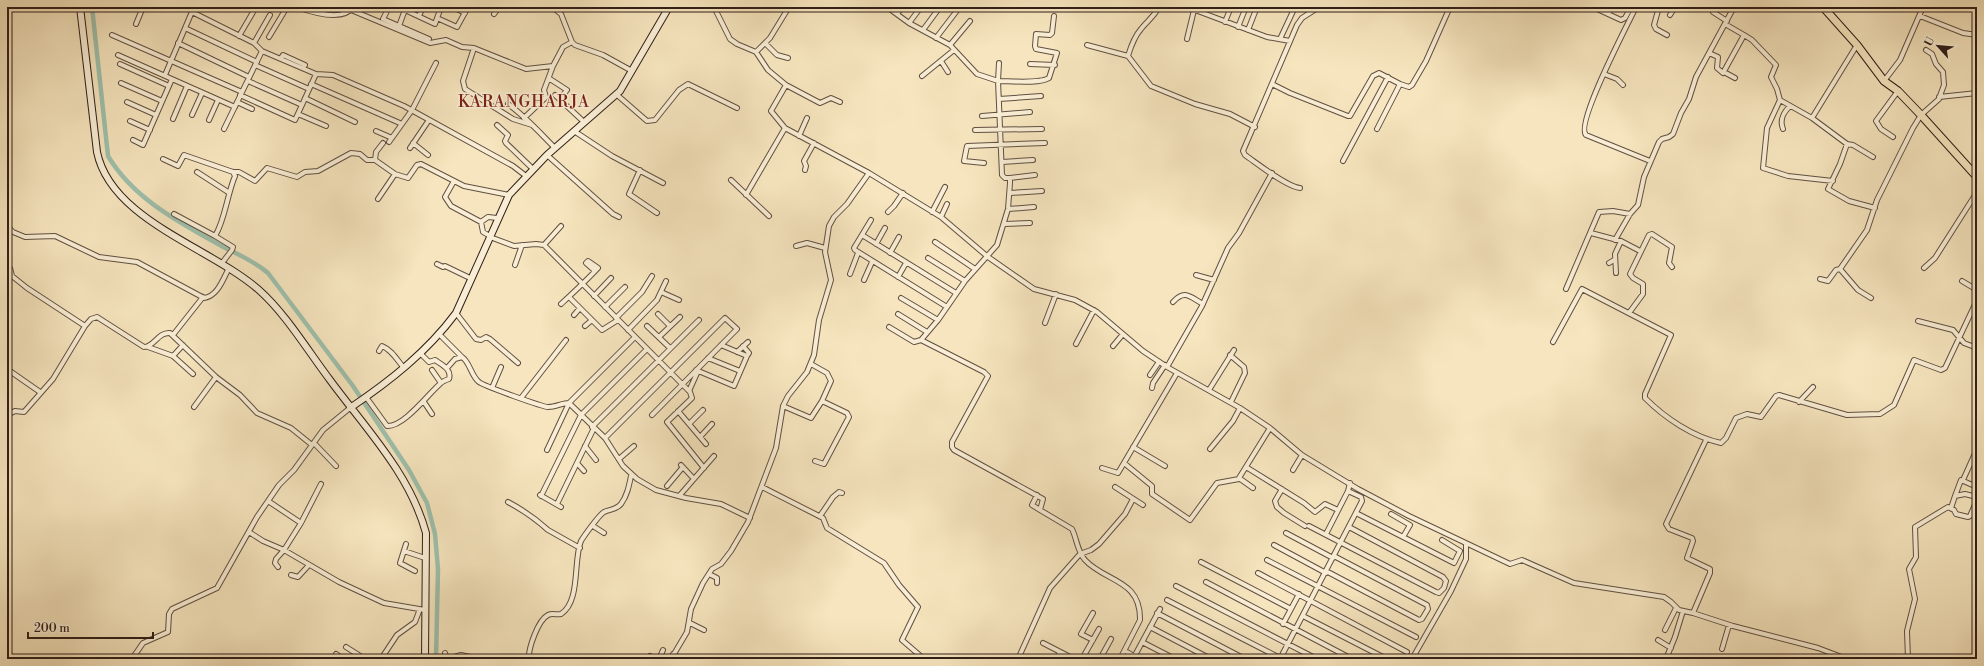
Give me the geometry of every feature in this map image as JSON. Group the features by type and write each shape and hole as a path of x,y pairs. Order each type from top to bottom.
{"main road":[{"path":"1823,7 1857,45 1884,81 1898,91 1977,177"}],"street":[{"path":"80,7 97,152 99,166 104,176 122,198 142,215 224,262 231,273 258,289 272,304 384,450 407,485 426,533 427,544 423,610 425,659"},
{"path":"136,24 143,7"},
{"path":"165,76 194,7"},
{"path":"240,36 256,7"},
{"path":"269,36 287,7"},
{"path":"297,7 324,15 332,15 352,8 430,43 446,40 462,47 474,48 526,69 552,66"},
{"path":"389,7 383,20 429,39"},
{"path":"419,16 423,7"},
{"path":"399,26 406,9 435,24 441,7"},
{"path":"453,7 465,13"},
{"path":"437,18 457,27 468,7"},
{"path":"494,14 499,7"},
{"path":"552,7 561,14 572,42 578,47 603,55 632,71"},
{"path":"132,659 143,643 168,632 169,614 172,609 198,595 216,589 268,501 323,430 351,407 404,368 439,334 456,313 470,278 509,194 547,155 616,94 632,71 669,7"},
{"path":"714,7 730,39 737,44 756,52 768,70 786,85 820,103 832,98 840,102"},
{"path":"756,52 765,44 782,22 789,7"},
{"path":"887,7 909,23 950,45 977,74 998,80 1043,81 1049,78 1055,65 1057,52 1036,49 1035,46 1036,34 1050,35 1052,33 1054,16"},
{"path":"897,14 902,7"},
{"path":"909,23 921,7"},
{"path":"923,30 940,7"},
{"path":"1128,56 1135,38 1141,29 1152,19 1159,7"},
{"path":"1187,7 1267,37 1290,41"},
{"path":"1225,22 1231,7"},
{"path":"1238,27 1246,7"},
{"path":"1248,30 1257,7"},
{"path":"1280,39 1295,7"},
{"path":"1300,188 1294,187 1243,152 1255,127 1290,41 1302,18 1318,7"},
{"path":"1272,84 1290,93 1350,116 1373,76 1379,73 1400,84 1409,87 1412,85 1426,61 1450,7"},
{"path":"1608,14 1612,7"},
{"path":"1595,8 1620,20 1623,19 1631,7"},
{"path":"1636,7 1604,74 1584,121 1584,132 1599,141 1650,161"},
{"path":"1659,7 1654,25 1656,29 1667,35"},
{"path":"1670,15 1675,7"},
{"path":"1715,7 1715,14 1752,40 1775,65 1771,78 1777,89 1780,100 1768,128 1763,168 1788,176 1833,181"},
{"path":"1615,240 1630,214 1638,205 1642,183 1660,140 1670,137 1673,134 1681,113 1689,99 1696,77 1734,7"},
{"path":"1884,81 1900,60 1923,7"},
{"path":"936,38 959,8"},
{"path":"1187,39 1194,10"},
{"path":"192,12 254,43 262,51 316,74 333,75 412,110 513,166 526,176"},
{"path":"254,43 270,15"},
{"path":"1920,16 1963,33 1977,35"},
{"path":"950,45 970,21"},
{"path":"185,28 309,89"},
{"path":"112,35 172,60 295,120 316,74"},
{"path":"1724,72 1744,35"},
{"path":"524,118 546,97 544,90 552,66 563,47 572,42"},
{"path":"178,43 302,105"},
{"path":"765,44 777,55 788,58"},
{"path":"1087,45 1128,56 1151,86 1201,106 1230,114 1255,127"},
{"path":"1812,118 1857,45"},
{"path":"474,48 464,81 465,89 513,119 532,124"},
{"path":"922,76 954,50"},
{"path":"1820,279 1828,282 1836,270 1840,269 1867,230 1875,208 1921,115 1939,97 1944,85 1943,72 1936,64 1932,54 1926,50"},
{"path":"224,129 262,51"},
{"path":"1709,53 1718,57 1717,68 1722,73 1724,72 1735,78"},
{"path":"118,55 235,107"},
{"path":"942,61 948,72"},
{"path":"376,131 390,140 412,110 436,63"},
{"path":"1000,63 998,80 1002,174 1005,178 1035,175"},
{"path":"120,64 169,86"},
{"path":"1030,64 1055,65"},
{"path":"1604,74 1616,79 1623,85"},
{"path":"1343,161 1388,77"},
{"path":"133,140 143,145 172,79"},
{"path":"550,79 567,90 560,99"},
{"path":"121,83 162,101"},
{"path":"311,84 402,124"},
{"path":"616,94 647,121 651,122 655,120 679,90 688,84 737,108"},
{"path":"1377,128 1400,84"},
{"path":"786,85 771,111 785,128 869,173 941,217 988,257 1034,288 1075,300 1094,310 1159,362 1231,402 1270,428 1302,455 1350,483 1466,544 1510,564 1525,561 1574,583 1664,597 1676,608 1683,611 1729,625 1818,648 1847,659"},
{"path":"173,119 187,86"},
{"path":"1893,137 1881,129 1876,121 1898,91"},
{"path":"1939,97 1959,96 1977,92"},
{"path":"192,115 202,93"},
{"path":"555,95 584,122"},
{"path":"999,99 1041,96"},
{"path":"305,98 355,122"},
{"path":"209,120 218,100"},
{"path":"1780,100 1812,118 1847,144 1853,145 1873,157"},
{"path":"127,102 156,115"},
{"path":"237,102 252,109"},
{"path":"508,104 519,111 524,118 532,124 555,148"},
{"path":"1783,129 1782,118 1790,106"},
{"path":"982,116 1030,112"},
{"path":"298,114 326,126"},
{"path":"799,136 807,118"},
{"path":"410,148 429,120"},
{"path":"130,121 150,130"},
{"path":"497,125 508,135 505,141 506,143 534,169"},
{"path":"746,195 785,128"},
{"path":"975,130 1042,129"},
{"path":"574,131 612,156 662,183"},
{"path":"375,160 376,152 383,143"},
{"path":"413,143 428,155"},
{"path":"805,170 806,166 804,161 814,143"},
{"path":"984,163 964,162 967,146 1002,146 1045,143"},
{"path":"1847,144 1833,181 1828,189 1830,192 1864,206 1875,208"},
{"path":"163,159 178,166 184,155 233,172 239,172 255,181 263,170 267,168 297,177 305,172 318,171 351,153 360,154 367,160 375,160 395,174 408,178 417,165 421,164 454,182 476,189 493,190 509,194"},
{"path":"547,155 619,217"},
{"path":"1002,162 1032,160"},
{"path":"640,170 629,194 657,213"},
{"path":"197,172 228,192"},
{"path":"215,236 222,222 228,192 235,176 233,172"},
{"path":"1152,388 1153,383 1166,366 1203,304 1228,248 1239,233 1272,172"},
{"path":"671,659 684,637 690,623 691,609 709,574 712,569 722,564 750,518 776,448 783,406 788,396 807,372 814,355 819,320 831,280 825,248 826,236 831,221 847,204 869,173"},
{"path":"378,199 395,174"},
{"path":"889,327 914,342 921,340 938,320 964,281 988,257 997,245 1008,209 1010,178"},
{"path":"731,180 769,216"},
{"path":"454,182 445,197 446,201 451,206 481,222"},
{"path":"932,212 945,187"},
{"path":"1010,192 1042,191"},
{"path":"1924,268 1935,258 1977,192"},
{"path":"888,212 903,193"},
{"path":"941,217 947,204"},
{"path":"1008,209 1034,207"},
{"path":"1566,289 1600,212 1630,214"},
{"path":"174,214 232,246 232,250 224,262"},
{"path":"481,222 488,217 498,218"},
{"path":"871,220 854,248 858,253 947,307"},
{"path":"481,222 483,232 490,237 514,246 536,244 544,245 689,390 692,398 667,422 704,468"},
{"path":"1004,224 1030,223"},
{"path":"7,226 13,232 26,237 55,236 98,257 141,263 203,297 208,297 215,292 231,273"},
{"path":"544,245 561,226"},
{"path":"876,244 886,228"},
{"path":"1591,233 1621,241 1640,251"},
{"path":"1630,313 1642,296 1644,290 1643,284 1630,276 1640,251 1649,235 1652,234 1657,236 1673,249 1669,261 1672,267"},
{"path":"862,235 956,293"},
{"path":"890,252 899,237"},
{"path":"1616,273 1614,260 1621,241"},
{"path":"935,242 975,269"},
{"path":"796,246 807,243 825,248"},
{"path":"515,265 522,245"},
{"path":"850,274 858,253"},
{"path":"928,258 964,281"},
{"path":"1609,263 1614,260"},
{"path":"864,280 872,262"},
{"path":"898,277 906,263"},
{"path":"437,264 443,267 445,266 470,278"},
{"path":"7,265 10,268 12,276 85,326"},
{"path":"1840,269 1858,290 1872,298"},
{"path":"561,304 595,271"},
{"path":"1196,275 1214,280"},
{"path":"569,297 602,330 617,319 642,292 652,276"},
{"path":"594,296 611,278"},
{"path":"628,330 657,300 666,281"},
{"path":"1962,281 1977,290"},
{"path":"605,307 625,287"},
{"path":"1553,342 1582,289 1671,335 1645,394 1645,398 1666,415 1706,440 1724,442 1736,418 1747,414 1762,418 1776,396 1783,396 1847,415 1880,414 1894,405 1913,361 1916,360 1944,369 1977,300"},
{"path":"661,292 679,300"},
{"path":"1045,323 1056,294"},
{"path":"1173,302 1182,294 1188,295 1203,304"},
{"path":"173,335 203,297"},
{"path":"901,298 938,320"},
{"path":"574,315 580,308"},
{"path":"1076,344 1094,310"},
{"path":"456,313 476,339 490,339 518,363"},
{"path":"658,314 670,326"},
{"path":"898,314 927,332"},
{"path":"7,415 15,411 24,412 52,379 85,326 93,318 98,317 136,344 173,356 193,374"},
{"path":"659,337 680,317"},
{"path":"605,438 725,318 737,329 652,415"},
{"path":"585,326 592,320"},
{"path":"557,504 593,427 699,320"},
{"path":"1918,321 1953,330 1964,344 1977,348"},
{"path":"648,326 670,348"},
{"path":"148,347 162,334 168,332 173,335 216,377 240,395 256,412 291,428 313,444 336,466"},
{"path":"439,334 466,360 472,373 479,382 546,407 569,403"},
{"path":"1113,346 1123,334"},
{"path":"547,450 569,403 635,337"},
{"path":"521,398 566,340"},
{"path":"921,340 984,372 988,376 952,442 952,448 1037,495 1044,500 1040,510"},
{"path":"737,352 748,342"},
{"path":"173,356 183,345"},
{"path":"721,345 747,356"},
{"path":"379,351 382,346 384,347 394,354 404,368"},
{"path":"697,370 734,386 749,353 743,346"},
{"path":"560,507 540,495 581,415 647,349"},
{"path":"1209,390 1234,350"},
{"path":"365,398 387,426 394,425 424,402 441,383 449,379 450,374 447,368 434,360 429,362 420,353"},
{"path":"1230,355 1244,367 1245,373 1231,402"},
{"path":"447,368 455,359 462,357"},
{"path":"708,358 740,371"},
{"path":"1150,375 1159,362"},
{"path":"783,406 811,418 822,401 831,381 827,373 811,364"},
{"path":"492,388 501,367"},
{"path":"7,369 40,392"},
{"path":"432,370 441,383"},
{"path":"689,390 697,370"},
{"path":"1102,468 1117,474 1177,372"},
{"path":"194,407 216,377"},
{"path":"1800,402 1813,387"},
{"path":"815,461 824,464 849,417 843,410 822,401"},
{"path":"424,402 432,414"},
{"path":"569,403 605,438 631,476 656,490 686,498 721,504 750,518"},
{"path":"1210,449 1233,421 1240,408"},
{"path":"689,424 703,410"},
{"path":"678,411 706,444"},
{"path":"700,437 712,424"},
{"path":"1239,480 1270,428"},
{"path":"1693,613 1710,573 1710,569 1687,558 1692,539 1669,529 1666,524 1706,440"},
{"path":"585,446 596,460"},
{"path":"619,459 634,446"},
{"path":"1134,447 1165,466"},
{"path":"1951,508 1960,481 1963,480 1977,449"},
{"path":"1293,470 1302,455"},
{"path":"680,495 714,456"},
{"path":"577,463 584,471"},
{"path":"1124,464 1152,486 1152,494 1190,520 1217,483 1239,480 1253,488"},
{"path":"666,486 682,466 694,480"},
{"path":"1246,467 1282,489 1315,512 1326,504 1338,510"},
{"path":"528,659 530,646 546,617 551,614 561,614 568,606 576,583 580,548 583,539 603,513 618,507 622,503 628,492 631,476"},
{"path":"1963,480 1977,487"},
{"path":"1326,534 1348,491 1350,483"},
{"path":"278,566 275,561 284,550 301,523 321,484"},
{"path":"1115,486 1143,505"},
{"path":"762,487 820,516 823,518 827,528 884,563 899,585 919,609 902,640 924,659"},
{"path":"1282,489 1275,501 1277,507 1307,526 1326,534 1436,592 1439,593 1444,588 1446,581 1443,577 1349,527"},
{"path":"1167,600 1281,659 1356,514 1362,499 1348,491"},
{"path":"820,516 833,497 839,492 842,493"},
{"path":"1951,508 1956,514 1968,517 1970,516 1977,498 1965,494 1955,496"},
{"path":"1037,495 1032,506 1072,529 1080,554 1094,568 1119,581 1134,595 1140,620 1120,659"},
{"path":"1018,659 1050,588 1080,554 1091,550 1099,544 1125,514 1133,499"},
{"path":"268,501 301,523"},
{"path":"508,502 527,511 548,530 580,548"},
{"path":"1908,659 1907,631 1915,599 1909,569 1916,557 1915,528 1948,507 1951,508"},
{"path":"1356,514 1454,562 1459,554 1459,550 1442,540"},
{"path":"1391,514 1410,525 1403,537"},
{"path":"593,526 604,533"},
{"path":"249,532 263,541 284,550 339,582 384,603 423,610"},
{"path":"1274,545 1419,620 1422,619 1426,613 1427,605 1286,533"},
{"path":"406,544 400,563 415,571"},
{"path":"1412,659 1455,582 1466,559 1466,544"},
{"path":"404,551 425,558"},
{"path":"1267,560 1416,637"},
{"path":"1201,562 1291,609"},
{"path":"291,574 298,577 309,565"},
{"path":"1258,572 1407,652"},
{"path":"709,574 717,578 717,583"},
{"path":"1206,582 1283,624 1352,659"},
{"path":"1176,586 1317,659"},
{"path":"1283,624 1299,594"},
{"path":"1665,630 1676,608"},
{"path":"381,659 389,644 397,635 415,622 423,610"},
{"path":"1134,657 1159,611 1245,659"},
{"path":"1666,659 1683,611"},
{"path":"1092,640 1081,634 1093,613"},
{"path":"1303,616 1383,657"},
{"path":"690,623 704,630"},
{"path":"1722,649 1729,625"},
{"path":"1150,627 1211,659"},
{"path":"1082,659 1099,628"},
{"path":"1100,659 1111,639"},
{"path":"1658,640 1670,648"},
{"path":"1142,642 1175,659"},
{"path":"1043,643 1074,659"},
{"path":"346,647 365,659 372,659"},
{"path":"650,656 658,659 663,650"},
{"path":"1057,659 1060,652"},
{"path":"1127,652 1139,659"},
{"path":"445,653 447,658 461,655 479,659"},
{"path":"336,654 343,659"},
{"path":"673,654 681,659"}],"waterway":[{"path":"92,7 108,156 118,171 130,184 157,207 187,226 262,268 268,273 353,386 409,470 427,503 435,534 438,569 436,659"}],"district":[{"name":"KARANGHARJA","path":"524,102"}]}
